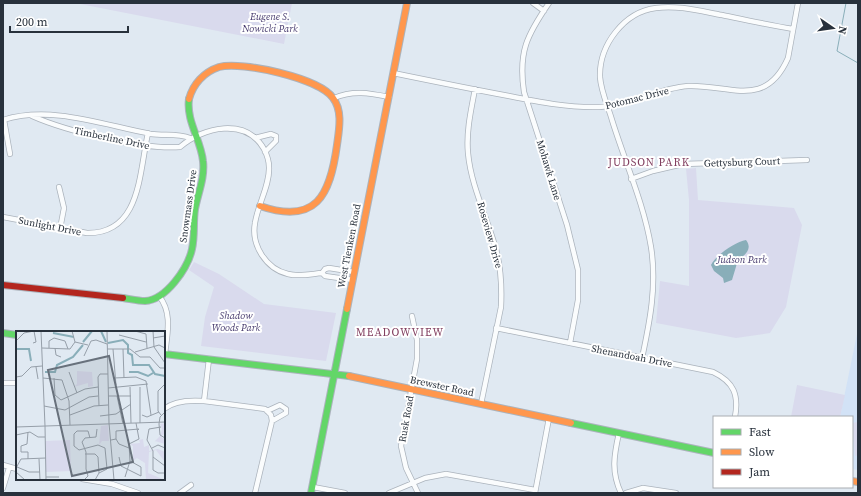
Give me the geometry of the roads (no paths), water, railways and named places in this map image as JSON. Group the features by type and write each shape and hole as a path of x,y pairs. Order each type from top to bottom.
{"street":[{"name":"West Tienken Road","path":"312,490 407,3"},
{"path":"533,3 544,11"},
{"name":"Mohawk Lane","path":"549,3 529,34 523,54 522,81 551,180 567,226 578,270 578,300 570,343"},
{"name":"Potomac Drive","path":"393,73 569,107 607,106 686,86 741,92 762,89 775,79 788,58 798,3"},
{"path":"642,358 652,308 653,268 648,233 607,106 600,77 603,56 607,45 617,30 636,14 651,8 678,7 793,29"},
{"name":"Snowmass Drive","path":"3,285 131,301 146,301 158,296 171,286 186,265 192,250 195,211 203,170 193,137 188,105 192,91 202,76 227,65 310,81 321,86 334,98 341,115 327,188 321,198 306,209 288,214 260,206"},
{"name":"Roseview Drive","path":"475,89 468,132 468,152 472,176 496,249 501,274 501,307 481,404"},
{"path":"334,98 357,92 389,97"},
{"name":"Timberline Drive","path":"3,120 18,116 43,114 58,115 148,133 193,137"},
{"name":"Timberline Drive","path":"32,116 60,127 158,147 180,147 193,137 231,127 242,130 254,138 265,152 270,167 255,223 256,240 259,250 267,262 281,272 289,274 322,273 325,276 353,280"},
{"path":"3,120 10,154"},
{"name":"Sunlight Drive","path":"3,217 60,229 97,233 114,228 123,221 133,205 148,133"},
{"path":"254,138 271,134 276,136 276,141 265,152"},
{"name":"Gettysburg Court","path":"631,179 653,171 683,164 807,160"},
{"path":"59,187 64,208 60,229"},
{"name":"Timberline Drive","path":"322,273 325,269 329,268 354,272"},
{"path":"158,296 166,309 169,327 165,354"},
{"name":"Rusk Road","path":"412,316 418,350 401,446 404,464 418,493"},
{"name":"Shenandoah Drive","path":"496,328 713,372 728,382 737,398 735,416"},
{"path":"3,334 16,335"},
{"name":"Brewster Road","path":"165,354 334,374 713,453"},
{"path":"204,401 209,359"},
{"path":"3,383 16,382"},
{"path":"165,408 172,404 186,401 204,401 257,408 268,411 280,405 286,409 286,413 272,420"},
{"path":"255,493 272,420 268,411"},
{"path":"389,493 405,488 412,483 425,478 446,474 535,492 550,418"},
{"path":"619,433 613,467 616,482 621,493"},
{"path":"3,465 16,469"},
{"path":"3,488 9,468"},
{"path":"98,480 113,481 138,493"},
{"path":"180,493 191,485"},
{"path":"626,493 643,488 676,493"},
{"path":"312,490 345,493"}],"waterway":[{"path":"846,3 837,51 858,63"}],"district":[{"name":"JUDSON PARK","path":"649,162"},
{"name":"MEADOWVIEW","path":"400,332"}],"park label":[{"name":"Eugene S. Nowicki Park","path":"270,22"},
{"name":"Judson Park","path":"742,259"},
{"name":"Shadow Woods Park","path":"236,320"}]}
